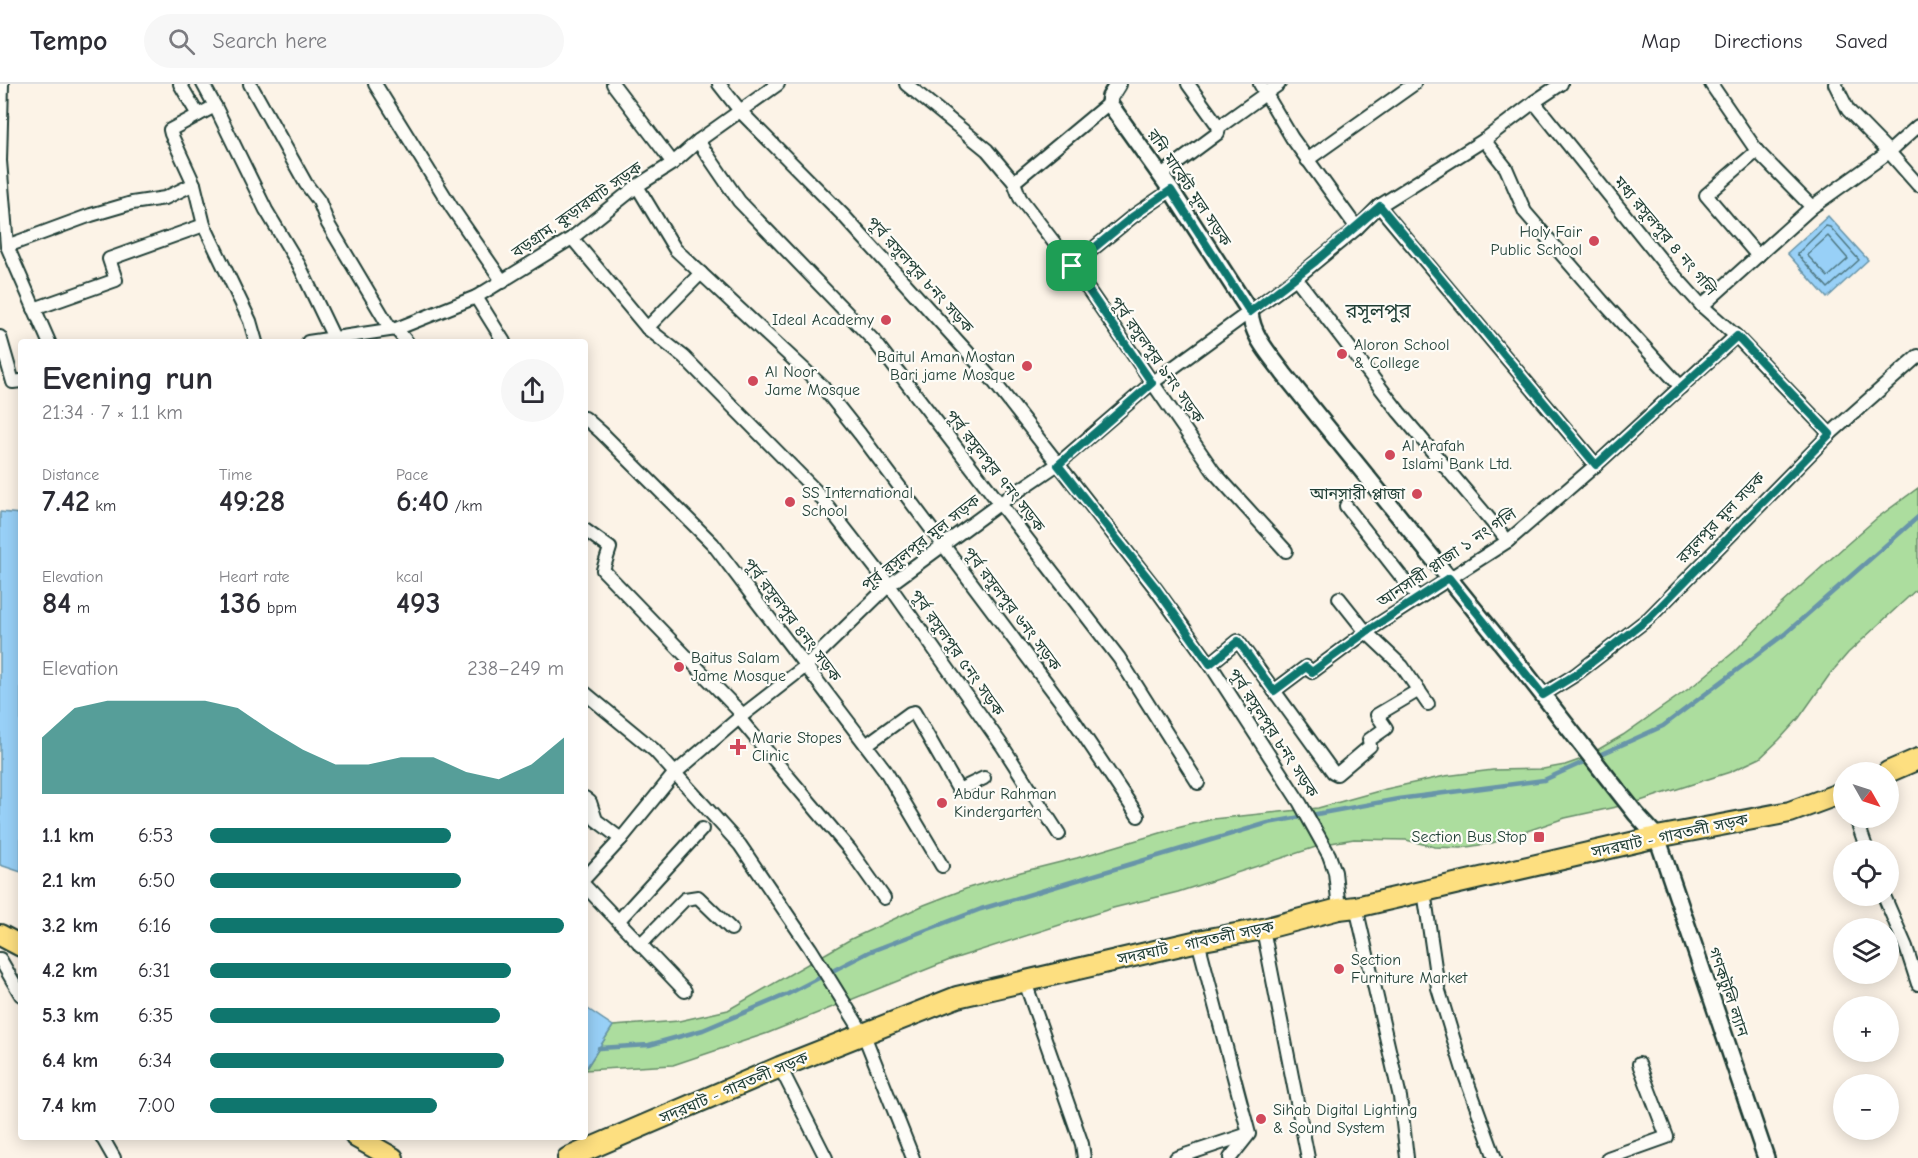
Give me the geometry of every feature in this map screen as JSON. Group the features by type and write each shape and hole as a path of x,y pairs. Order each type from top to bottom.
{"highway":[{"path":"1899,769 1916,765"},
{"name":"সদরঘাট - গাবতলী সড়ক","path":"568,1158 780,1067 860,1028 957,997 1198,941 1263,929 1657,837 1790,812 1833,796"},
{"path":"0,935 18,944"},
{"path":"362,1140 393,1158"}],"street":[{"path":"2,84 0,161 7,246 48,339"},
{"path":"180,84 198,115"},
{"path":"203,84 266,210 299,264 334,338"},
{"path":"250,84 306,184 319,201 328,224 393,329 404,339"},
{"path":"375,84 452,208 503,282"},
{"path":"613,84 673,163"},
{"name":"পূর্ব রসুলপুর ৮নং সড়ক","path":"719,84 741,112 843,215 976,361 1156,588 1210,664 1300,803 1329,855 1348,908 1400,1097 1407,1158"},
{"name":"বড়গ্রাম, কুড়ারঘাট সড়ক","path":"328,339 393,329 476,297 503,282 572,238 637,186 673,163 699,141 778,84"},
{"name":"পূর্ব রসুলপুর ৯নং সড়ক","path":"906,84 987,150 1014,182 1020,198 1072,266 1214,472 1286,551"},
{"path":"1014,182 1110,103 1110,97 1118,84"},
{"path":"1188,84 1219,127"},
{"path":"1160,176 1218,133 1219,127 1263,89 1279,84"},
{"path":"1307,160 1414,84"},
{"name":"পূর্ব রসুলপুর মূল সড়ক","path":"588,875 621,839 674,774 739,718 807,666 889,585 999,504 1058,465 1152,383 1296,278 1380,206 1484,140 1561,84"},
{"path":"1711,84 1757,151 1812,207"},
{"path":"1834,84 1848,110 1918,185"},
{"path":"1263,89 1307,160 1357,228"},
{"name":"মধ্য রসুলপুর ৪ নং গলি","path":"1534,102 1666,266 1702,306 1737,336 1830,434"},
{"name":"রনি মার্কেট মূল সড়ক","path":"1110,103 1171,190 1250,312"},
{"path":"215,106 170,130 194,184 204,225 250,321 255,339"},
{"path":"1702,306 1812,207 1889,152 1918,126"},
{"path":"1484,140 1506,168 1525,212 1681,387"},
{"name":"পূর্ব রসুলপুর ৭নং সড়ক","path":"699,141 739,201 875,342 1119,658 1198,783"},
{"path":"1757,151 1706,195 1758,256"},
{"path":"7,246 91,215 132,203 165,198 194,184"},
{"name":"পূর্ব রসুলপুর ৬নং সড়ক","path":"637,186 675,249 822,387 1067,710 1138,816"},
{"path":"1072,266 1132,217 1171,190"},
{"path":"1380,206 1596,465"},
{"path":"34,309 116,280 109,259 204,225"},
{"name":"পূর্ব রসুলপুর ৫নং সড়ক","path":"572,238 647,328 684,357 815,490 889,585 1003,747 1059,834"},
{"path":"647,328 701,273"},
{"path":"1296,278 1399,412 1508,541"},
{"path":"476,297 502,339"},
{"path":"1250,312 1252,328 1284,374 1636,814 1657,837"},
{"name":"আনসারী প্লাজা ১ নং গলি","path":"1274,691 1306,667 1312,672 1366,632 1508,541 1596,465 1737,336"},
{"path":"0,337 13,382 18,381"},
{"name":"রসুলপুর মূল সড়ক","path":"1543,695 1575,675 1649,618 1830,434 1918,356"},
{"name":"পূর্ব রসুলপুর ৪নং সড়ক","path":"588,421 713,544 885,770 942,866"},
{"path":"1346,506 1418,598"},
{"path":"588,532 610,548 603,570 739,711 739,718 850,850 884,898"},
{"path":"1339,598 1366,632 1402,666 1428,704"},
{"path":"1210,664 1238,641 1332,772 1336,774 1370,746 1369,740 1386,728 1377,715 1419,690"},
{"path":"588,699 654,750 740,845 810,948 860,1028 913,1158"},
{"path":"866,745 914,712 957,787 965,789 984,778"},
{"path":"588,800 596,820 621,839"},
{"path":"619,920 702,829"},
{"name":"গণকটুলি ল্যান","path":"1657,837 1766,1158"},
{"path":"588,889 684,991"},
{"path":"1424,891 1438,988 1463,1070 1495,1158"},
{"path":"640,945 685,899 698,897 731,929"},
{"path":"1888,906 1906,947 1918,984"},
{"path":"1263,929 1308,1158"},
{"path":"1198,941 1250,1134"},
{"path":"0,959 18,990"},
{"path":"1025,982 1082,1144 1084,1158"},
{"path":"1608,1158 1667,1137 1639,1064"},
{"path":"780,1067 826,1158"},
{"path":"1176,1158 1250,1134"},
{"path":"1230,1158 1250,1134"},
{"path":"104,1140 114,1158"}],"green space":[{"path":"1918,488 1918,588 1848,653 1799,718 1779,740 1760,758 1730,772 1634,803 1565,818 1492,843 1461,848 1435,847 1406,840 1354,839 1325,844 1178,892 1113,908 950,960 768,1033 673,1065 588,1070 588,1065 613,1026 679,1021 728,1010 851,939 924,905 968,888 1213,819 1318,808 1386,789 1445,776 1493,770 1543,769 1582,759 1623,735 1694,685 1735,651 1780,605 1877,518"}],"water":[{"path":"1828,216 1868,260 1827,298 1787,253"},
{"path":"0,512 18,514 18,871 0,865"},
{"path":"588,1009 613,1026 588,1065"}],"waterway":[{"path":"599,1048 649,1045 703,1030 788,994 869,952 981,909 1268,823 1398,799 1544,780 1663,726 1786,633 1918,517"}],"place":[{"name":"Holy Fair Public School","path":"1594,241"},
{"name":"Ideal Academy","path":"886,320"},
{"name":"Aloron School & College","path":"1342,354"},
{"name":"Baitul Aman Mostan Bari jame Mosque","path":"1027,366"},
{"name":"Al Noor Jame Mosque","path":"753,381"},
{"name":"Al Arafah Islami Bank Ltd.","path":"1390,455"},
{"name":"আনসারী প্লাজা","path":"1417,494"},
{"name":"SS International School","path":"790,502"},
{"name":"Baitus Salam Jame Mosque","path":"679,667"},
{"name":"Marie Stopes Clinic","path":"738,747"},
{"name":"Abdur Rahman Kindergarten","path":"942,803"},
{"name":"Section Bus Stop","path":"1539,837"},
{"name":"Section Furniture Market","path":"1339,969"},
{"name":"Sihab Digital Lighting & Sound System","path":"1261,1119"}],"district":[{"name":"রসূলপুর","path":"1378,311"}],"route":[{"path":"1171,190 1250,312 1357,228 1380,206 1596,465 1737,336 1830,434 1649,618 1575,675 1543,695 1449,578 1366,632 1312,672 1306,667 1274,691 1238,641 1210,664 1156,588 1058,465 1152,383 1072,266 1132,217 1171,190"}]}
